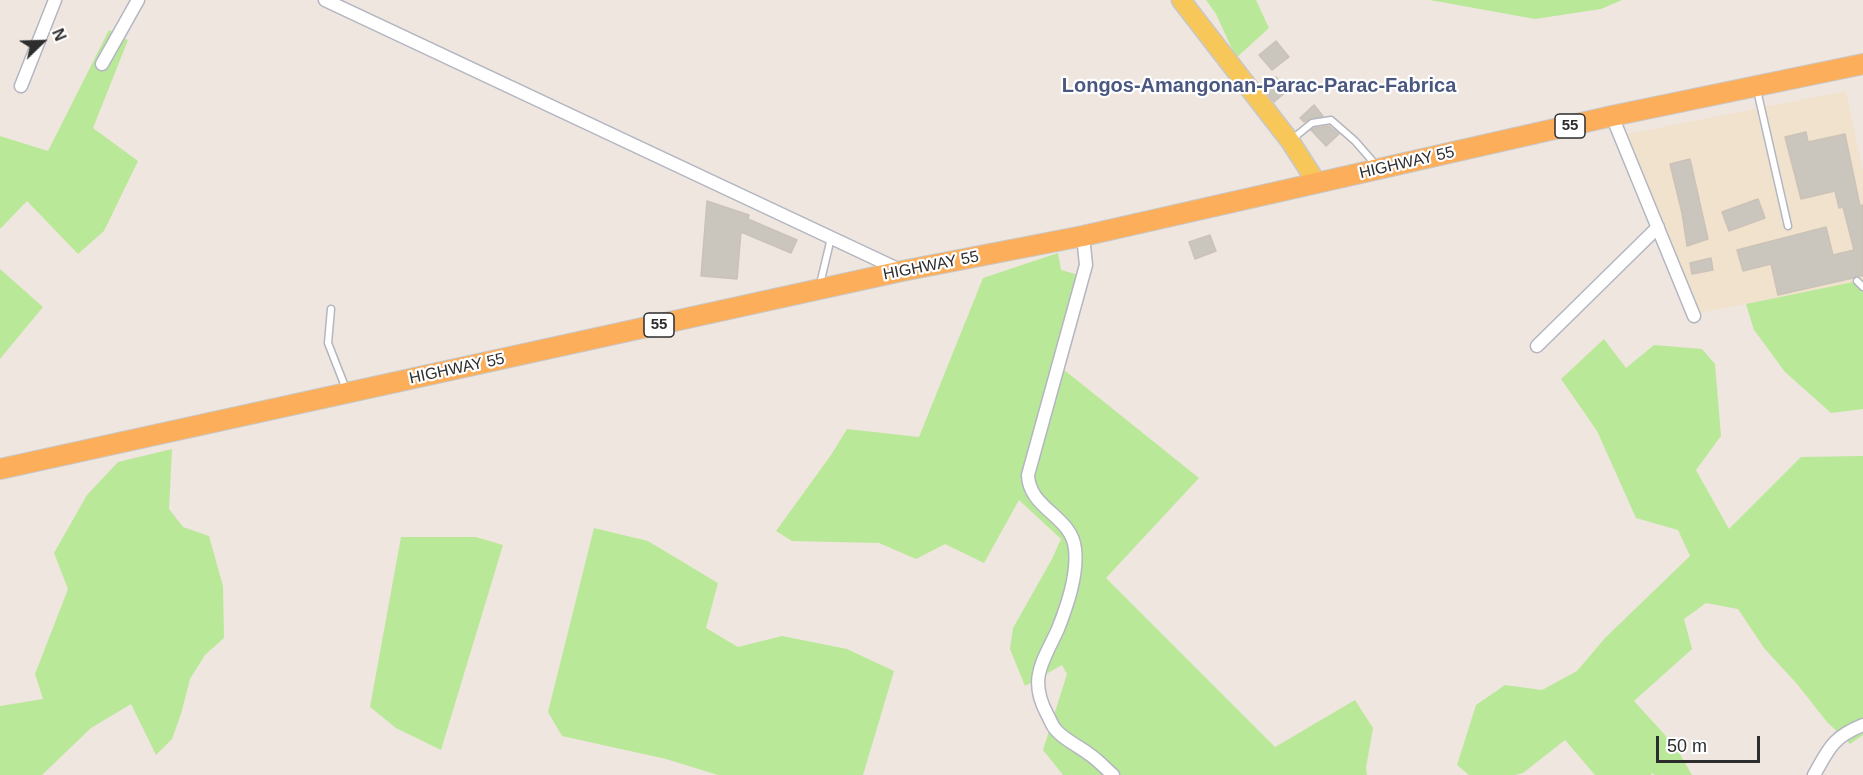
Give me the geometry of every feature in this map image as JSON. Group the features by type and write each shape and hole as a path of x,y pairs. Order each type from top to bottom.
{"highway":[{"name":"HIGHWAY 55","path":"0,469 902,271 1084,243 1317,183 1612,116 1863,64"}],"main road":[{"path":"1181,0 1290,141 1317,183"}],"street":[{"path":"21,86 55,0"},
{"path":"102,64 138,0"},
{"path":"325,0 902,271"},
{"path":"1612,116 1694,316"},
{"path":"1537,346 1658,227"},
{"path":"1084,243 1086,265 1028,475 1028,485 1032,494 1067,527 1075,549 1072,586 1038,677 1038,692 1056,730 1092,756 1113,775"},
{"path":"1814,775 1838,737 1863,725"}],"lane":[{"path":"1757,87 1788,226"},
{"path":"1290,141 1312,123 1331,120 1355,141 1380,170"},
{"path":"818,290 831,238"},
{"path":"1857,282 1863,287"},
{"path":"331,309 328,344 348,393"}],"shaded area":[{"path":"1846,91 1863,172 1863,280 1700,313 1627,134"}],"green space":[{"path":"1206,0 1256,0 1269,28 1236,58 1216,14"},
{"path":"1430,0 1622,0 1601,9 1535,19"},
{"path":"109,30 128,40 93,128 138,161 104,231 78,254 27,201 0,229 0,136 48,151"},
{"path":"1058,253 1061,270 1089,278 1063,369 1199,478 1106,578 1275,747 1355,700 1373,728 1366,768 1367,775 1063,775 1043,750 1067,674 1062,665 1025,686 1010,649 1013,628 1061,539 1019,500 984,563 945,544 916,559 879,543 792,541 776,531 847,429 919,437 983,278"},
{"path":"0,269 43,307 0,359"},
{"path":"1863,280 1863,409 1831,413 1785,372 1754,330 1746,304"},
{"path":"1604,339 1626,368 1654,345 1702,349 1715,364 1721,436 1696,470 1729,529 1801,457 1863,456 1863,735 1850,744 1827,722 1764,648 1738,609 1706,603 1684,619 1692,649 1634,701 1676,747 1692,775 1655,775 1652,773 1651,775 1595,775 1565,740 1523,773 1515,775 1469,775 1457,765 1476,705 1505,685 1542,690 1577,671 1605,638 1690,556 1678,530 1636,518 1597,431 1561,379"},
{"path":"172,449 169,509 183,527 209,536 223,586 224,638 205,655 190,679 172,739 156,755 131,704 91,728 42,775 0,775 0,706 43,699 35,674 68,589 54,553 87,495 118,462"},
{"path":"594,528 648,541 718,583 706,628 738,647 782,636 847,649 894,671 863,775 718,775 666,759 562,736 548,712"},
{"path":"401,537 476,537 503,545 441,750 396,728 370,707"}],"building":[{"path":"1276,41 1289,57 1272,70 1259,55"},
{"path":"1276,77 1287,91 1274,102 1263,88"},
{"path":"1314,105 1323,116 1304,122 1300,118"},
{"path":"1329,126 1339,134 1326,146 1311,130"},
{"path":"1806,132 1808,142 1845,134 1860,206 1863,205 1863,276 1778,295 1771,264 1743,271 1737,250 1826,227 1833,255 1854,250 1843,207 1839,208 1835,191 1801,199 1785,137"},
{"path":"1690,159 1708,239 1687,246 1682,213 1670,164"},
{"path":"1758,199 1765,218 1729,231 1722,212"},
{"path":"707,201 749,215 748,219 797,240 791,253 741,232 737,279 701,276"},
{"path":"1210,235 1216,251 1195,259 1189,242"},
{"path":"1711,258 1713,270 1692,274 1690,263"}],"district":[{"name":"Longos-Amangonan-Parac‑Parac-Fabrica","path":"1259,86"}]}
